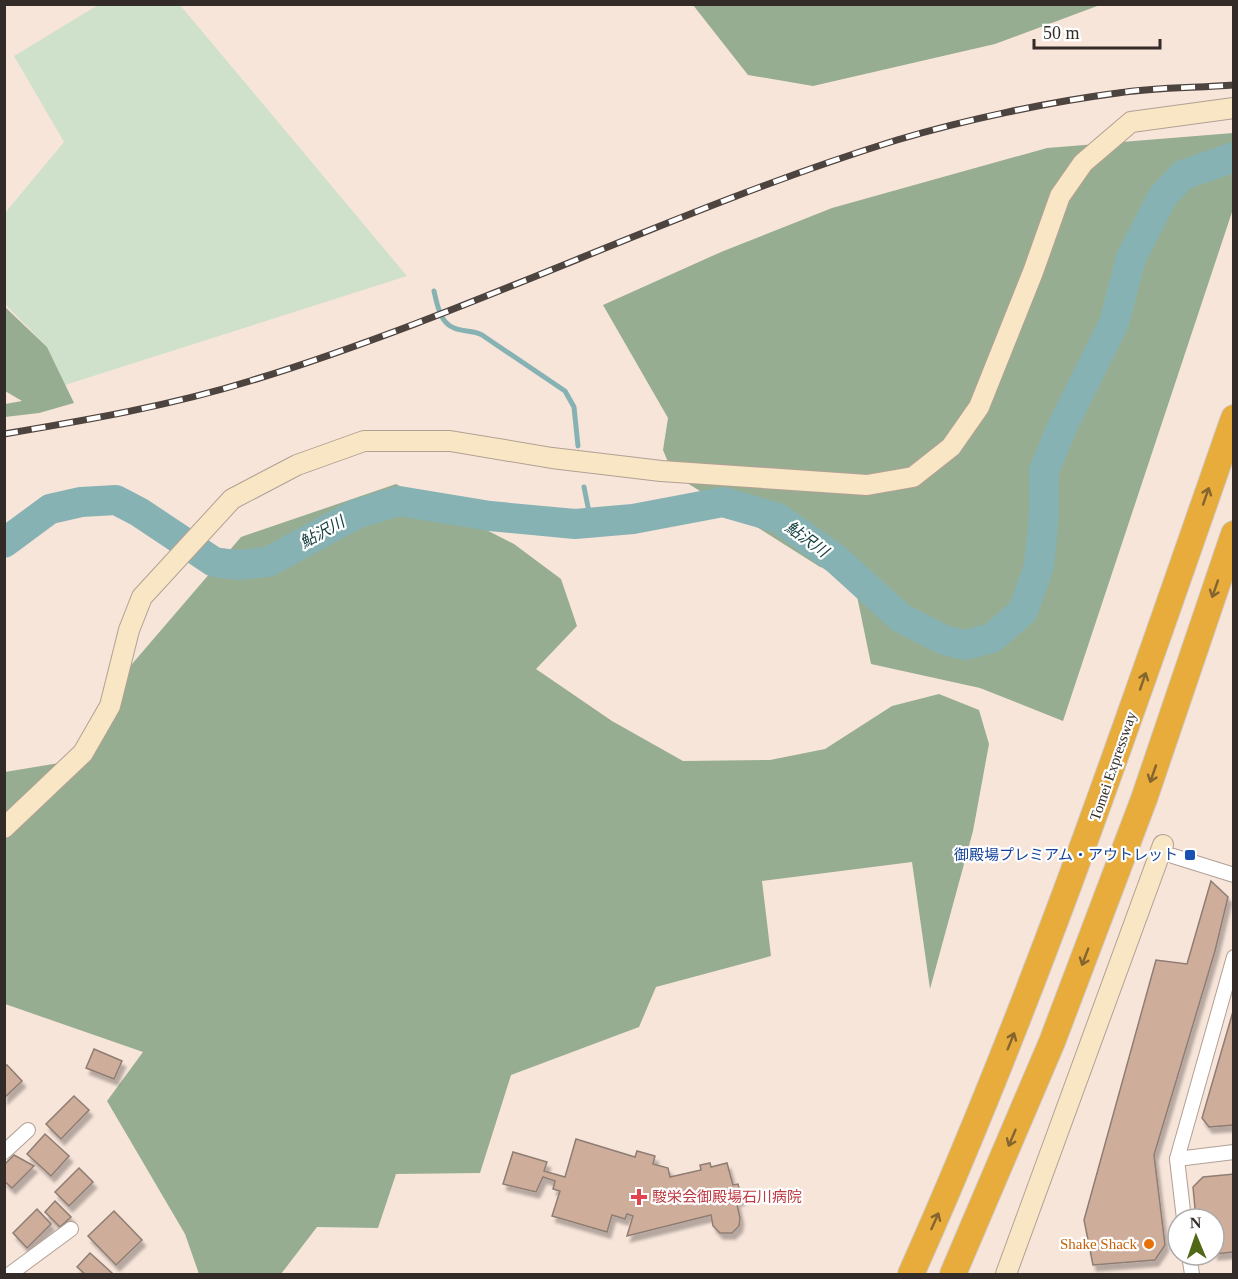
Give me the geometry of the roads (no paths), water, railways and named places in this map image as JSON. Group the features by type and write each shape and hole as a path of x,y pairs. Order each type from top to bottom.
{"highway":[{"name":"Tomei Expressway","path":"911,1275 963,1160 1019,1021 1107,786 1233,418"},
{"path":"953,1275 1052,1042 1144,799 1233,534"}],"street":[{"path":"4,828 83,753 110,706 129,630 142,597 232,499 297,465 364,441 450,441 552,458 661,471 867,485 913,477 951,447 978,407 1033,272 1060,196 1083,163 1131,122 1233,108"},
{"path":"1006,1275 1168,850 1233,875"},
{"path":"1183,1207 1177,1159 1233,957"},
{"path":"4,1152 28,1130"},
{"path":"1177,1159 1233,1152"},
{"path":"10,1275 72,1229"}],"waterway":[{"name":"鮎沢川","path":"4,543 50,509 81,502 116,500 139,512 214,562 237,565 268,562 356,514 399,501 490,516 575,524 633,519 723,502 778,518 836,559 901,618 944,640 965,645 992,638 1023,611 1039,566 1044,515 1044,471 1063,425 1114,323 1131,258 1163,196 1183,175 1234,157"},
{"path":"434,291 440,312 449,326 482,335 565,391 574,407 578,446"},
{"path":"584,487 591,522"}],"railway":[{"path":"4,434 158,405 250,381 413,325 734,197 897,140 950,125 1063,101 1147,90 1234,85"}],"place":[{"name":"御殿場プレミアム・アウトレット","path":"1190,855"},
{"name":"駿栄会御殿場石川病院","path":"639,1197"},
{"name":"Shake Shack","path":"1149,1244"}]}
